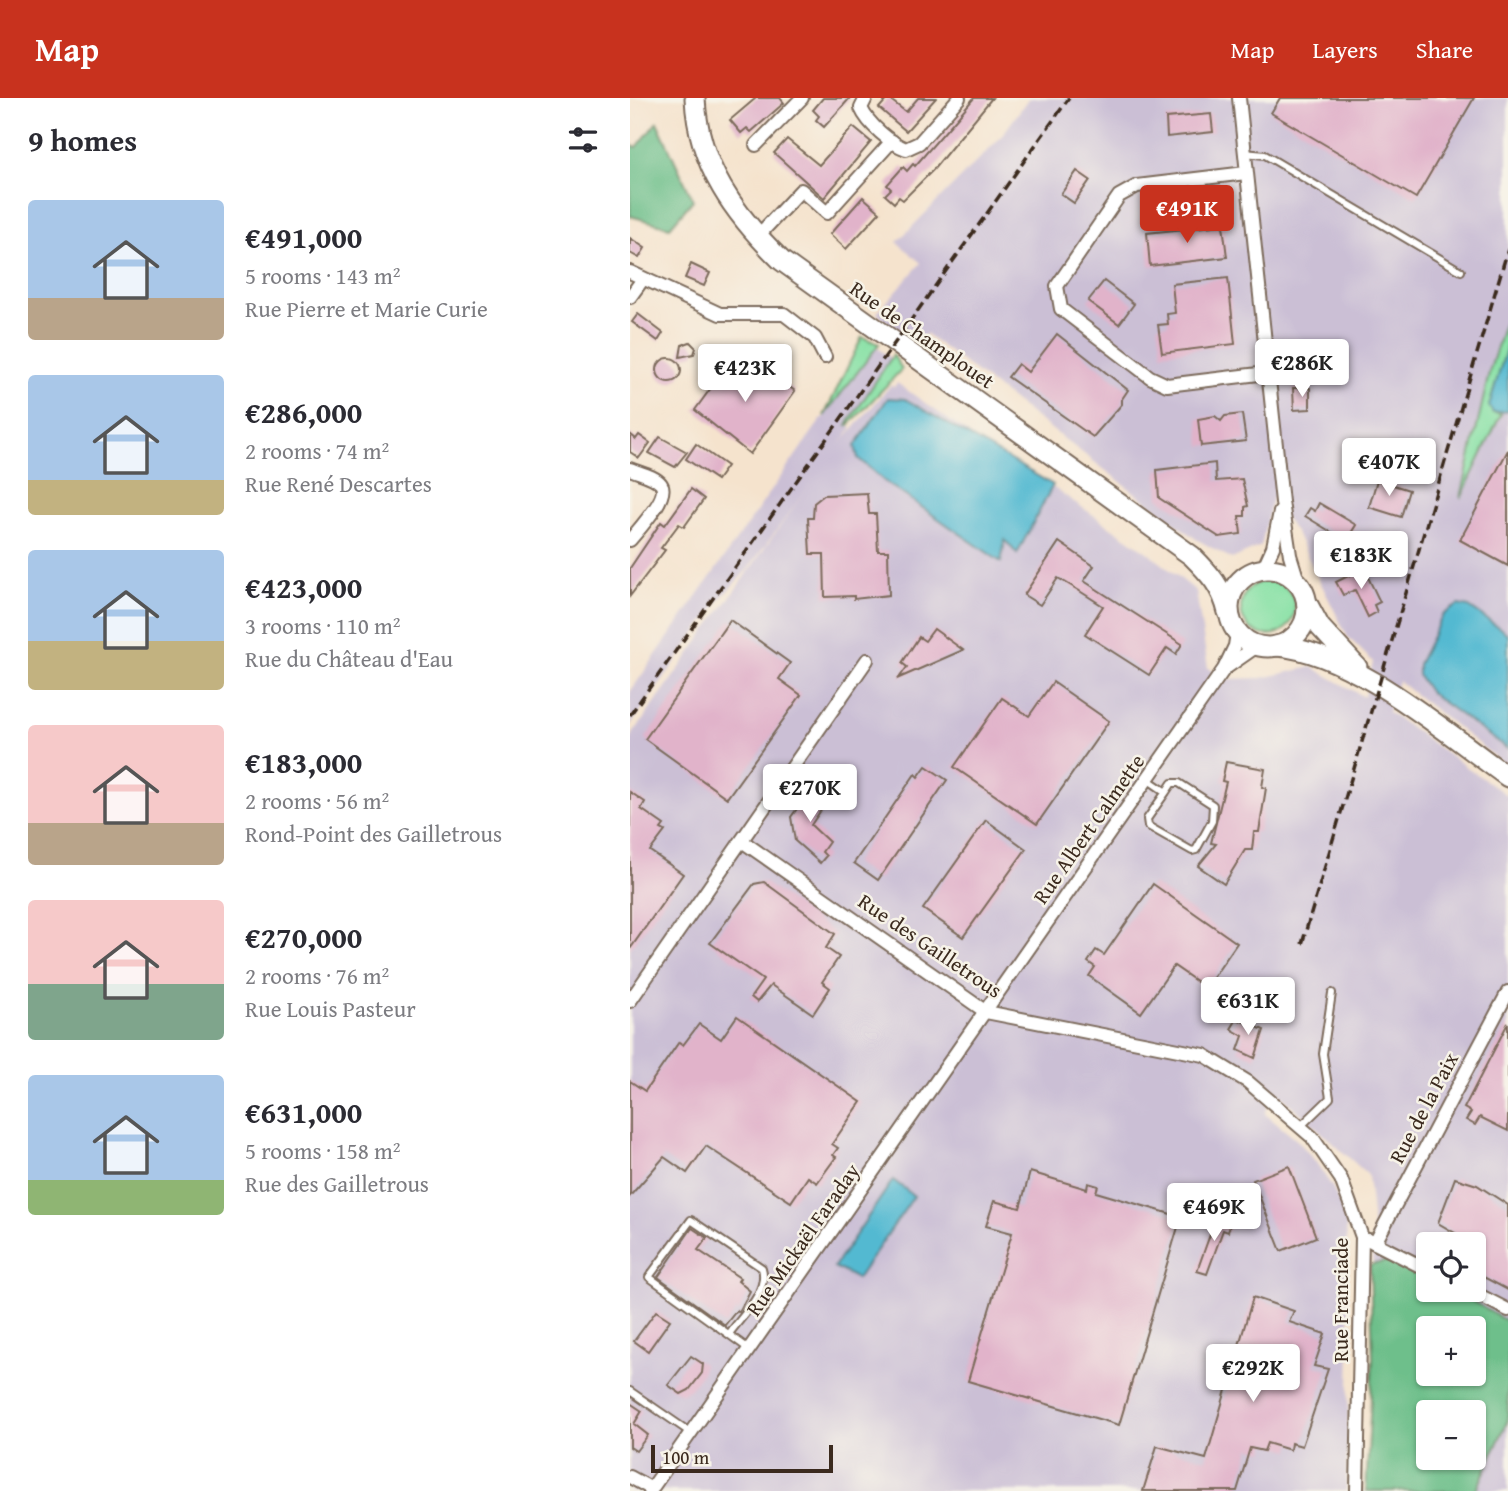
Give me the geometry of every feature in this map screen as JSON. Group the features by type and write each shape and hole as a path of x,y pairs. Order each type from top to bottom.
{"street":[{"name":"Rue de Champlouet","path":"695,98 700,134 709,165 723,193 757,237 782,261 834,300 1192,556 1216,580 1228,612"},
{"path":"757,145 802,98"},
{"path":"866,98 862,104 863,113 891,141 906,149 916,146 959,98"},
{"path":"1238,98 1267,373 1290,555 1299,584 1320,627 1367,678"},
{"path":"757,237 801,190 827,213 891,141"},
{"path":"1246,173 1127,190 1119,196 1057,286 1061,309 1150,377 1167,385 1267,373"},
{"path":"630,272 720,314 784,314 809,332 825,357"},
{"path":"630,297 643,279"},
{"path":"630,470 659,481 663,486 663,497 630,540"},
{"path":"1261,569 1276,537 1282,502"},
{"name":"Rue de Champlouet","path":"1192,556 1223,570 1261,569"},
{"path":"1299,584 1282,571 1261,569 1238,582 1229,601 1228,612 1237,633 1245,641 1306,651 1367,678 1508,777"},
{"path":"1267,646 1296,635 1304,625 1307,602"},
{"name":"Rue Albert Calmette","path":"986,1012 1224,669 1237,633"},
{"name":"Rue Albert Calmette","path":"1224,669 1267,646"},
{"path":"630,1001 867,660"},
{"name":"Rue des Gailletrous","path":"742,841 986,1012 1204,1055 1269,1098"},
{"name":"Rue de la Paix","path":"1375,1243 1508,992"},
{"name":"Rue Mickaël Faraday","path":"649,1490 986,1012"},
{"name":"Rue Franciade","path":"1269,1098 1301,1126 1328,1158 1341,1179 1362,1237 1357,1491"},
{"path":"1362,1237 1416,1263"},
{"path":"1486,1299 1508,1310"},
{"path":"630,1477 649,1490"}],"lane":[{"path":"1244,153 1265,155 1461,271"},
{"path":"1147,779 1166,792"},
{"path":"1172,783 1179,783 1213,805 1212,821 1196,850 1192,852 1148,826 1147,819 1166,792 1172,783"},
{"path":"1301,1126 1330,1098 1323,1054 1332,993"},
{"path":"729,1334 762,1288 765,1277 762,1268 691,1220 649,1277 750,1349"},
{"path":"630,1391 691,1433"}],"shaded area":[{"path":"1029,98 1508,98 1508,311 1489,373 1508,343 1508,767 1398,681 1388,712 1508,796 1508,1491 1370,1491 1374,1332 1372,1215 1368,1175 1274,1089 1265,1114 1299,1142 1315,1161 1333,1188 1346,1220 1350,1351 1346,1491 630,1491 630,738 833,452 891,385 894,387 897,383 987,447 1051,486 1150,554 1196,591 1208,668 1227,679 1262,678 1312,667 1364,697 1373,662 1347,636 1298,537 1272,497 1261,546 1232,559 1196,539 926,334 919,344 905,339 908,336 892,325 891,328 877,313 921,263 897,242 1001,137"},
{"path":"876,347 892,359 847,424 852,428 748,569 721,598 630,726 630,692 815,428"}],"green space":[{"path":"657,122 693,200 670,227 630,216 630,145 637,147"},
{"path":"1508,311 1508,343 1490,406 1493,413 1501,414 1461,498 1489,373"},
{"path":"862,337 879,344 824,416"},
{"path":"893,355 902,369 847,425"},
{"path":"1273,581 1283,585 1291,593 1295,608 1291,623 1283,631 1263,635 1253,631 1245,623 1241,603 1245,593 1253,585"},
{"path":"1398,1259 1416,1269 1416,1302 1474,1302 1508,1322 1508,1420 1486,1469 1486,1400 1416,1400 1416,1470 1485,1470 1476,1491 1366,1491 1373,1359 1370,1265"}],"water":[{"path":"1508,343 1508,411 1493,413 1489,406"},
{"path":"888,398 905,399 1053,485 1017,554 1005,540 1001,562 884,481 858,458 855,446"},
{"path":"1458,605 1469,607 1508,634 1508,749 1430,693 1418,675 1418,664 1443,615"},
{"path":"893,1180 914,1196 857,1279 834,1267"}],"building":[{"path":"756,98 780,98 784,103 751,132 747,128 741,133 730,120"},
{"path":"823,98 850,98 824,127 816,120 819,116 813,110"},
{"path":"888,98 906,112 918,98 936,98 906,131 879,108"},
{"path":"974,98 992,98 933,170 903,200 899,197 894,203 885,195 891,189 887,185 903,167 907,171 913,164 915,166"},
{"path":"1280,98 1474,98 1416,198 1271,113"},
{"path":"1211,114 1213,132 1167,137 1166,118"},
{"path":"853,127 871,142 824,198 774,153 787,139 819,165"},
{"path":"1077,171 1090,180 1074,203 1061,194"},
{"path":"863,197 880,212 846,249 830,234"},
{"path":"1223,225 1227,257 1150,266 1147,233"},
{"path":"630,238 645,248 639,258 630,253"},
{"path":"691,264 710,273 704,286 685,278"},
{"path":"1228,278 1235,344 1162,353 1158,325 1168,324 1167,314 1175,313 1172,284"},
{"path":"1104,281 1134,304 1119,324 1088,301"},
{"path":"638,314 663,333 658,341 632,322"},
{"path":"1057,334 1128,390 1122,404 1093,437 1008,377 1018,364 1028,372"},
{"path":"690,342 696,348 694,354 680,357 682,345"},
{"path":"669,358 677,362 681,370 677,378 669,382 661,378 657,370 661,362"},
{"path":"732,359 753,374 759,365 795,391 750,454 695,410"},
{"path":"1293,388 1310,388 1310,409 1294,410"},
{"path":"1242,414 1246,441 1201,446 1198,419 1215,416 1221,421 1225,416"},
{"path":"630,434 636,439 639,435 650,443 639,458 630,452"},
{"path":"660,437 687,452 675,467 649,453"},
{"path":"696,444 727,466 717,480 686,459"},
{"path":"1508,450 1508,566 1460,540"},
{"path":"1215,463 1216,481 1242,479 1248,506 1245,507 1245,516 1239,516 1241,534 1219,537 1159,498 1157,470"},
{"path":"1377,480 1409,490 1401,517 1369,507"},
{"path":"691,489 704,499 684,527 679,524 661,548 665,550 630,596 630,568 661,522 665,525"},
{"path":"867,493 869,514 876,514 878,551 888,551 889,595 854,599 854,596 825,597 824,554 810,554 808,518 813,518 814,503 824,495"},
{"path":"1319,503 1356,525 1346,541 1305,516 1310,508 1315,511"},
{"path":"1059,542 1094,566 1084,581 1182,644 1176,654 1167,648 1149,675 1085,634 1103,606 1058,578 1040,605 1024,595"},
{"path":"1358,571 1361,578 1367,575 1380,602 1374,605 1377,612 1368,617 1355,590 1343,595 1336,582"},
{"path":"730,620 790,663 779,679 801,695 727,798 645,739"},
{"path":"934,629 963,650 899,678 907,667 902,663 919,637 925,641"},
{"path":"1053,682 1109,721 1037,824 954,767 1002,698 1029,716"},
{"path":"1226,762 1265,769 1262,787 1266,788 1259,832 1254,832 1252,850 1245,850 1224,884 1198,866 1216,844 1211,843 1226,782 1222,781"},
{"path":"926,766 947,780 878,880 854,863 915,774 918,777"},
{"path":"815,784 830,797 811,825 829,842 822,852 826,856 820,863 795,841 791,817"},
{"path":"630,792 645,802 641,809 664,825 661,829 665,831 650,851 683,874 630,949"},
{"path":"986,820 1026,849 963,937 923,909"},
{"path":"764,882 835,934 826,948 839,957 822,982 830,988 813,1014 771,985 757,1002 751,997 763,980 710,943 754,884"},
{"path":"1153,884 1237,943 1206,988 1174,966 1141,1013 1089,976 1095,967 1088,962 1096,950 1104,955"},
{"path":"737,1016 861,1102 832,1144 838,1148 833,1155 836,1157 817,1183 808,1177 791,1202 706,1146 687,1173 664,1157 630,1196 630,1081 645,1091 679,1042 683,1045 699,1024 721,1039"},
{"path":"1237,1019 1264,1030 1255,1058 1238,1050 1243,1036 1231,1029"},
{"path":"1508,1023 1508,1131 1480,1117 1475,1125 1466,1120 1471,1112 1464,1108"},
{"path":"1289,1166 1316,1237 1281,1251 1253,1180"},
{"path":"1030,1172 1087,1189 1088,1183 1098,1186 1096,1192 1181,1217 1119,1425 968,1381 1012,1233 986,1226 994,1201 1020,1208"},
{"path":"1455,1178 1477,1185 1508,1205 1508,1290 1486,1278 1486,1232 1453,1232 1438,1223"},
{"path":"1217,1215 1232,1220 1228,1232 1223,1230 1207,1274 1197,1271"},
{"path":"692,1228 707,1238 698,1250 740,1278 738,1281 750,1291 739,1312 737,1310 725,1325 658,1277"},
{"path":"1253,1297 1294,1311 1289,1322 1325,1334 1314,1366 1328,1369 1302,1446 1291,1443 1290,1450 1267,1443 1264,1451 1250,1448 1237,1491 1143,1491 1157,1446 1206,1459"},
{"path":"656,1311 670,1320 648,1351 634,1341"},
{"path":"691,1356 703,1364 702,1373 689,1390 681,1394 668,1385"},
{"path":"630,1403 642,1411 634,1424 648,1435 636,1451 630,1447"}],"railway":[{"path":"630,715 1069,98"},
{"path":"1302,944 1508,249"}]}
